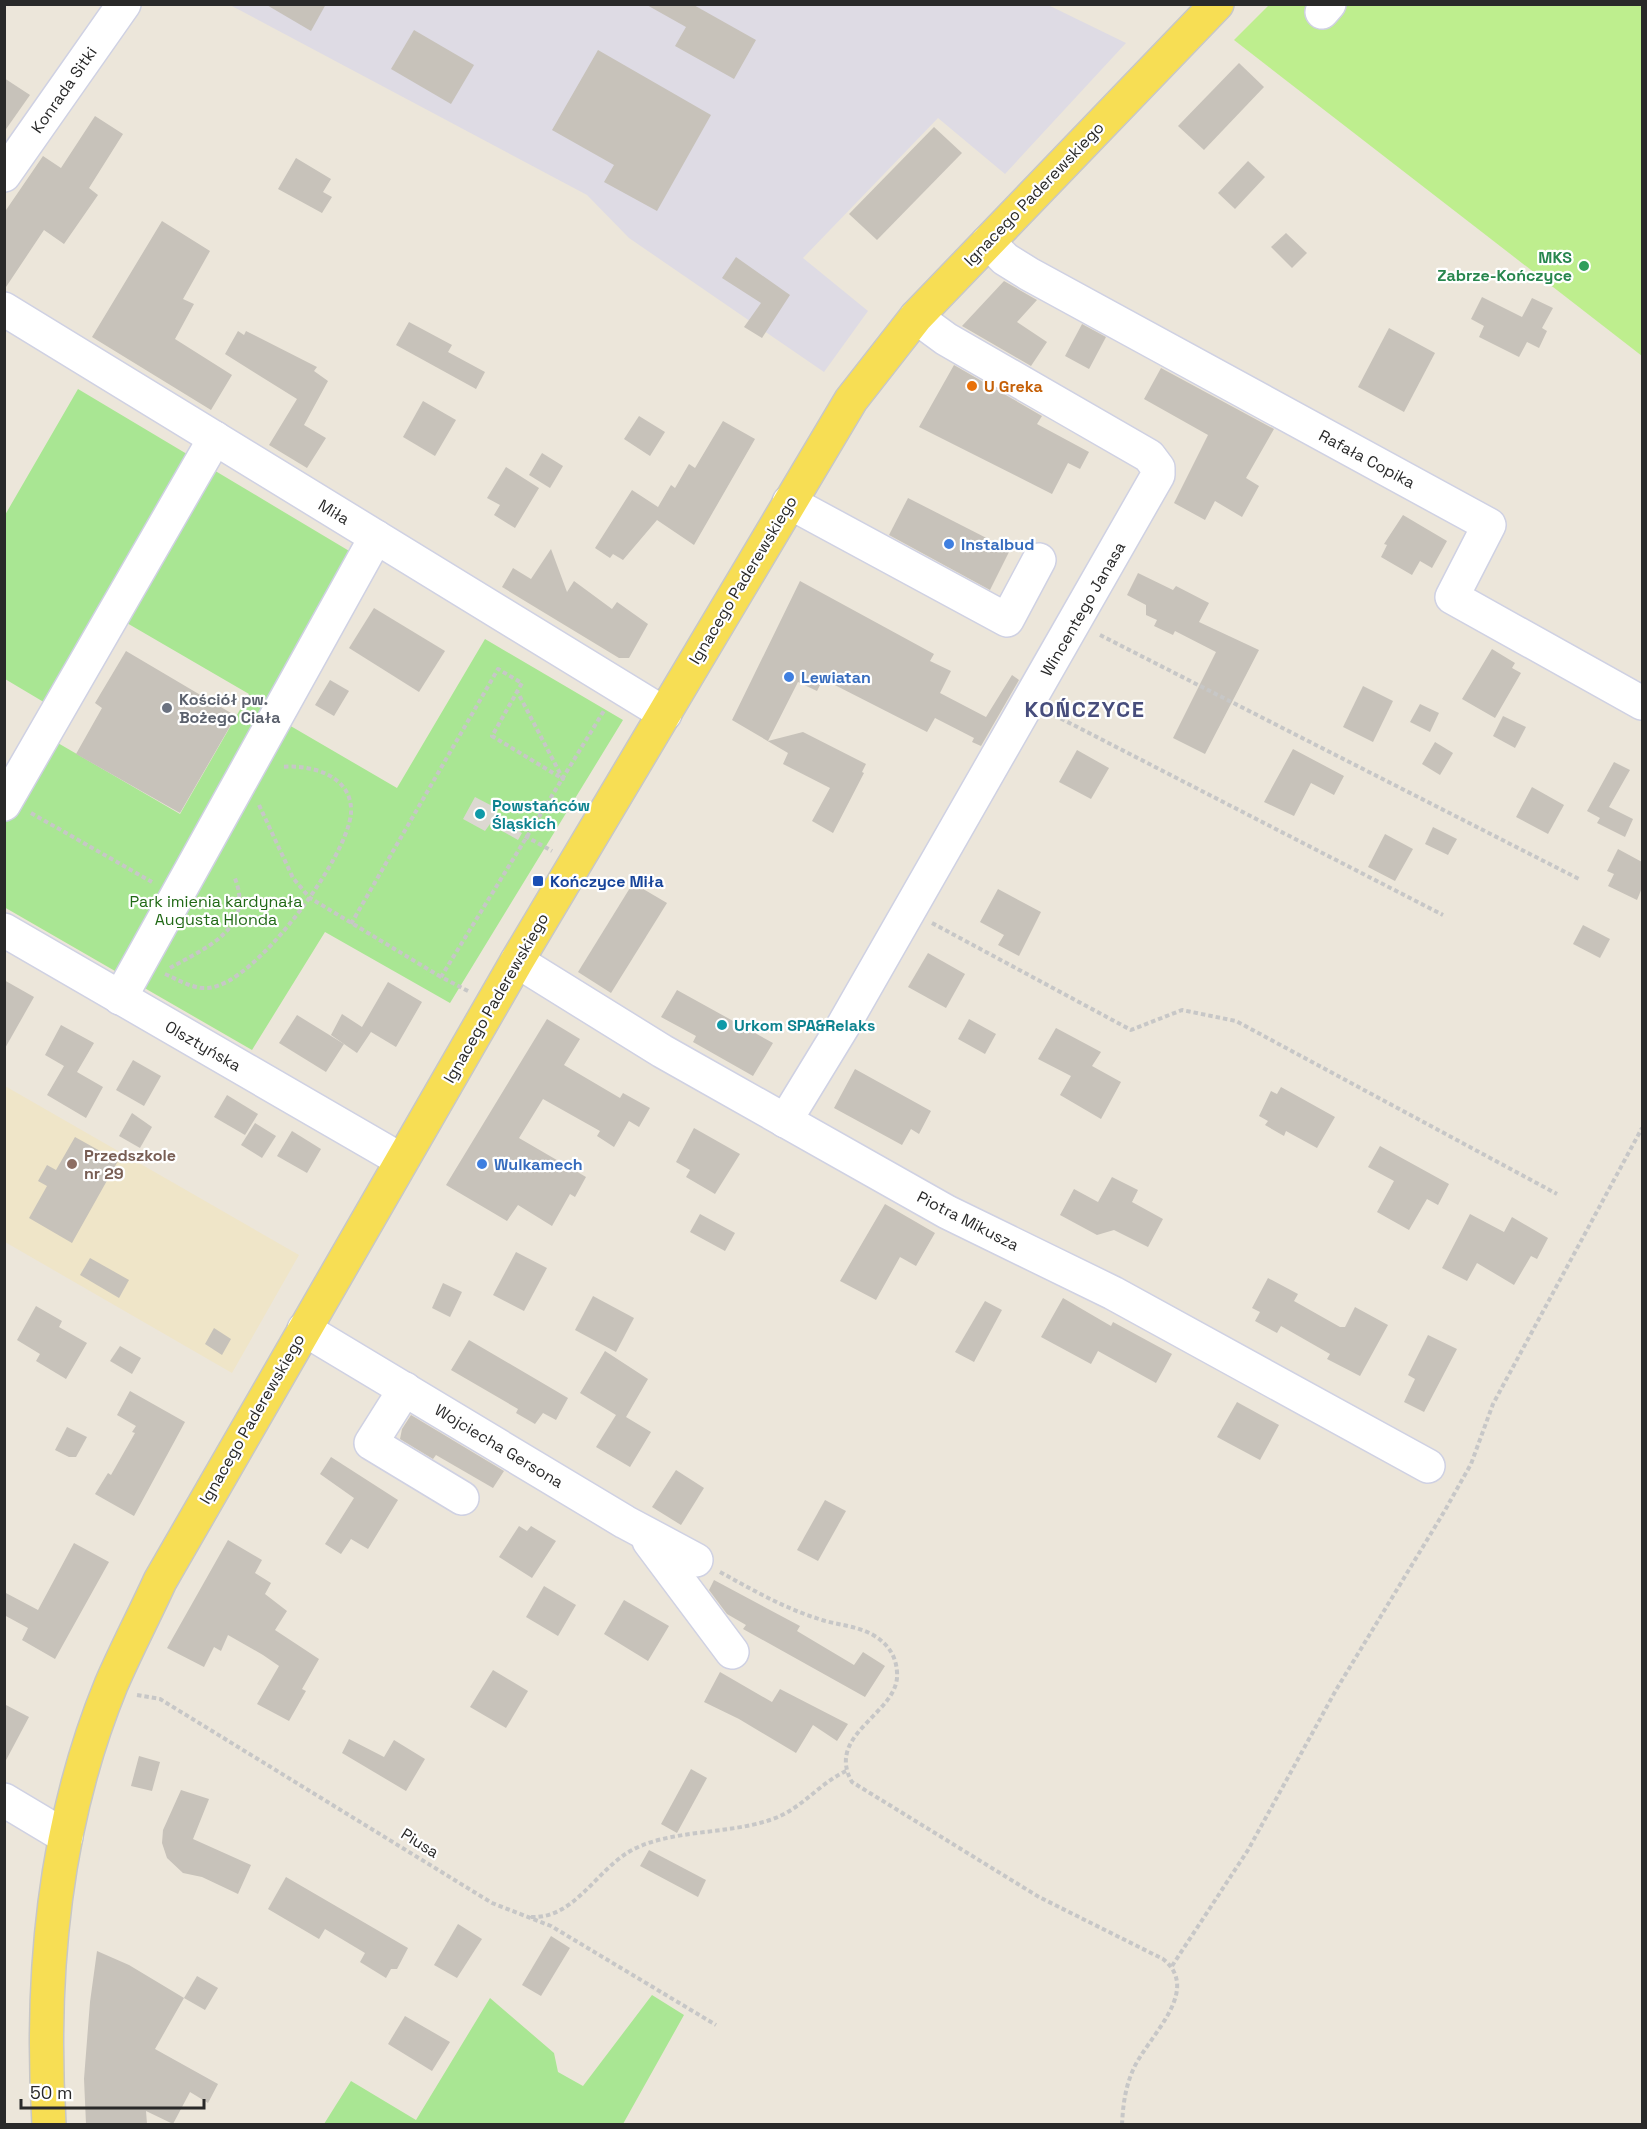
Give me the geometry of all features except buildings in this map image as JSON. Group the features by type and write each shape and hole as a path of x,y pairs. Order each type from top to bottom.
{"main road":[{"name":"Ignacego Paderewskiego","path":"49,2124 45,2029 48,1968 57,1880 92,1738 130,1692 160,1581 517,961 851,400 916,317 1217,4"}],"street":[{"name":"Konrada Sitki","path":"4,176 124,4"},
{"name":"Rafała Copika","path":"988,242 1005,259 1029,274 1489,525 1452,597 1642,703"},
{"name":"Miła","path":"4,309 665,714"},
{"name":"Wincentego Janasa","path":"785,1121 843,1026 1155,483 1158,468 1155,460 946,339 916,317"},
{"path":"6,802 215,438"},
{"path":"789,502 1007,620 1039,560"},
{"path":"120,998 376,537"},
{"name":"Olsztyńska","path":"4,930 401,1160"},
{"name":"Piotra Mikusza","path":"517,961 662,1051 947,1212 1113,1293 1428,1466"},
{"name":"Wojciecha Gersona","path":"304,1329 645,1533 696,1560"},
{"path":"405,1389 371,1443 462,1498"},
{"path":"645,1533 652,1546 732,1652"},
{"path":"4,1800 66,1837"}],"path":[{"path":"1075,622 1579,879"},
{"path":"351,924 498,669 522,683 492,736 563,779"},
{"path":"517,691 563,779"},
{"path":"1029,702 1443,915"},
{"path":"441,977 525,836 563,779 608,704"},
{"path":"234,876 241,899 234,923 224,935 207,947 162,973 193,987 210,988 229,980 254,963 310,897 345,832 351,814 350,797 339,782 320,770 297,765 245,770 274,841 293,878 310,897 351,924 468,991"},
{"path":"6,802 176,896"},
{"path":"525,836 553,852"},
{"path":"908,910 1131,1030 1182,1010 1236,1021 1557,1194"},
{"path":"1172,1966 1248,1850 1336,1690 1471,1464 1493,1404 1642,1128"},
{"path":"696,1560 782,1604 817,1619 872,1634 887,1645 896,1661 898,1679 890,1695 853,1738 846,1756 846,1771 852,1782 1039,1897 1148,1951 1172,1966 1178,1977 1174,2005 1144,2049 1132,2072 1123,2100 1122,2124"},
{"name":"Piusa","path":"130,1692 160,1699 492,1903 527,1917 590,1949 716,2025"},
{"path":"527,1917 543,1918 561,1910 614,1863 639,1846 732,1829 783,1815 802,1805 830,1779 846,1771"}],"shaded area":[{"path":"1046,4 1126,43 1005,174 938,118 803,258 868,311 824,372 629,238 587,195 230,5"},
{"path":"475,797 498,809 493,817 522,833 518,840 490,824 485,831 463,819"},
{"name":"Przedszkole nr 29","path":"5,1086 299,1255 232,1373 5,1242"}],"green space":[{"name":"MKS Zabrze-Kończyce","path":"1269,5 1642,5 1642,356 1234,40"},
{"name":"Park imienia kardynała Augusta Hlonda","path":"78,389 371,564 282,721 397,788 485,639 623,720 450,1003 325,932 252,1050 4,907 5,818 51,739 180,814 249,694 120,619 47,704 5,679 5,515"},
{"path":"652,1995 684,2015 623,2124 324,2124 351,2081 416,2120 490,1998 554,2053 558,2072 583,2086"}],"place":[{"name":"MKS Zabrze-Kończyce","path":"1584,266"},
{"name":"U Greka","path":"972,386"},
{"name":"Instalbud","path":"949,544"},
{"name":"Lewiatan","path":"789,677"},
{"name":"Kościół pw. Bożego Ciała","path":"167,708"},
{"name":"Powstańców Śląskich","path":"480,814"},
{"name":"Kończyce Miła","path":"538,881"},
{"name":"Urkom SPA&Relaks","path":"722,1025"},
{"name":"Przedszkole nr 29","path":"72,1164"},
{"name":"Wulkamech","path":"482,1164"}],"district":[{"name":"KOŃCZYCE","path":"1085,709"}]}
